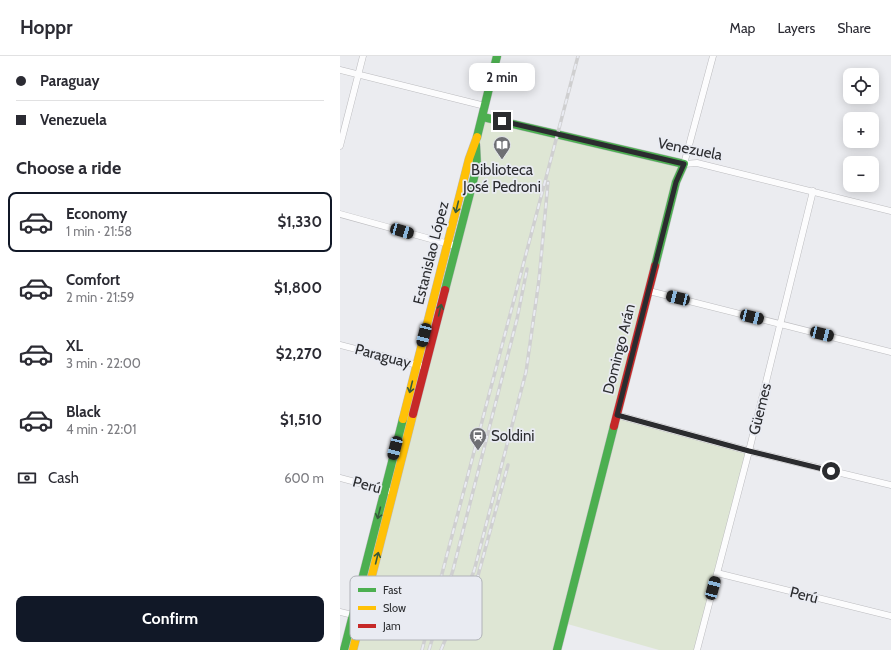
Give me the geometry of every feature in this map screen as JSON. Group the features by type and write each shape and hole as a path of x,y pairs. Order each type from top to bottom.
{"main road":[{"name":"Estanislao López","path":"363,576 469,159 476,143 483,117 497,56"},
{"name":"Venezuela","path":"483,117 684,164"},
{"name":"Estanislao López","path":"372,576 477,166 476,143"},
{"name":"Domingo Arán","path":"557,650 676,182 684,164"},
{"name":"Estanislao López","path":"344,650 350,627"},
{"name":"Estanislao López","path":"353,650 356,640"}],"street":[{"path":"340,146 363,56"},
{"name":"Domingo Arán","path":"684,164 713,56"},
{"path":"340,70 485,106"},
{"name":"Venezuela","path":"684,164 698,163 891,211"},
{"name":"Güemes","path":"697,650 749,451 813,191"},
{"path":"340,214 456,246"},
{"path":"648,291 891,352"},
{"name":"Paraguay","path":"340,345 425,367"},
{"path":"617,415 749,451 891,485"},
{"name":"Perú","path":"340,478 393,493"},
{"name":"Perú","path":"717,573 891,616"},
{"path":"340,612 350,614"}],"green space":[{"path":"483,117 684,164 617,415 749,451 697,650 659,650 564,623 557,650 353,650 356,640 482,640 482,576 372,576 477,166"}],"railway":[{"path":"441,576 578,56"},
{"path":"472,576 526,372 539,280 548,182"},
{"path":"451,576 517,319 527,269"},
{"path":"478,576 508,465"},
{"path":"422,650 425,640"},
{"path":"429,650 432,640"},
{"path":"441,650 445,640"}],"traffic: fast":[{"path":"477,137 497,56"},
{"path":"483,117 684,164 676,182 655,266"},
{"path":"445,290 477,166 476,145"},
{"path":"363,576 403,419"},
{"path":"557,650 614,426"},
{"path":"344,650 350,627"}],"traffic: slow":[{"path":"403,419 469,159 477,137"},
{"path":"372,576 413,414"},
{"path":"353,650 356,640"}],"traffic: jam":[{"path":"614,426 655,266"},
{"path":"413,414 445,290"}],"place":[{"name":"Biblioteca José Pedroni","path":"502,160"},
{"name":"Soldini","path":"478,451"}],"route":[{"path":"502,121 684,164 676,182 617,415 749,451 831,471"}]}
